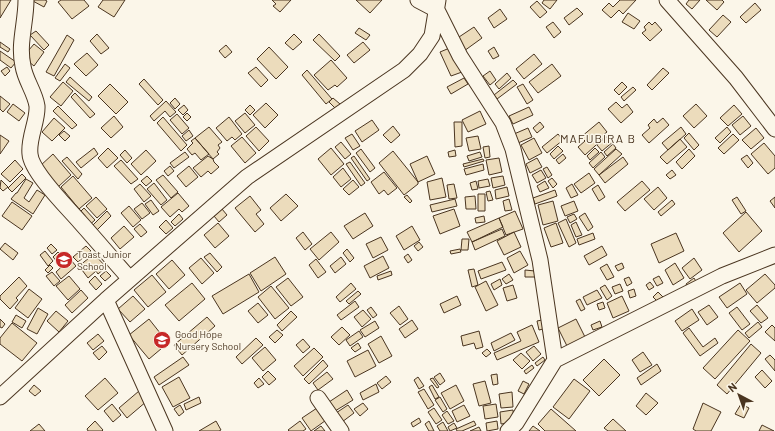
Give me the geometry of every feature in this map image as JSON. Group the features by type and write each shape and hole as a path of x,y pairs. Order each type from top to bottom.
{"street":[{"path":"26,0 26,15 21,40 21,55 23,68 36,98 37,109 31,138 30,155 36,169 49,187 130,279"},
{"path":"418,0 438,5"},
{"path":"667,0 736,78 775,129"},
{"path":"0,397 106,300 247,177 404,70 420,54 432,36 438,5"},
{"path":"438,5 460,56 503,123 513,149 540,260 555,360"},
{"path":"508,431 516,422 555,360 722,276 775,256"},
{"path":"106,300 165,431"},
{"path":"318,398 341,431"}],"building":[{"path":"0,0 11,0 0,18"},
{"path":"31,0 45,0 47,1 44,7"},
{"path":"61,0 84,0 89,6 72,19 58,2"},
{"path":"103,0 125,0 114,17 98,7"},
{"path":"272,0 291,0 280,12 273,6 276,4"},
{"path":"356,0 382,0 370,13"},
{"path":"544,0 557,0 550,9 542,3"},
{"path":"620,0 636,0 623,14 619,10 611,18 602,10 609,3 613,7"},
{"path":"689,0 700,0 692,9 686,4"},
{"path":"706,0 722,0 724,2 717,10"},
{"path":"537,1 547,12 540,18 530,7"},
{"path":"755,3 761,10 746,23 740,17"},
{"path":"577,8 583,14 569,25 564,18"},
{"path":"500,9 507,19 494,28 488,18"},
{"path":"628,13 640,21 634,29 622,22"},
{"path":"723,15 731,22 717,37 709,30"},
{"path":"553,22 561,32 554,38 546,27"},
{"path":"649,22 652,25 655,22 662,30 650,41 642,33 646,30 644,27"},
{"path":"474,27 482,38 464,51 456,39"},
{"path":"359,28 370,35 366,40 355,33"},
{"path":"36,31 49,45 44,50 30,35"},
{"path":"97,34 109,48 101,54 90,41"},
{"path":"294,34 302,42 293,50 285,43"},
{"path":"319,34 340,56 335,61 313,40"},
{"path":"67,35 74,40 54,76 46,72"},
{"path":"0,42 10,49 8,52 0,47"},
{"path":"363,42 370,50 354,63 347,55"},
{"path":"34,44 44,52 34,66 23,57"},
{"path":"226,45 232,52 225,58 219,51"},
{"path":"269,47 288,67 276,79 257,59"},
{"path":"452,47 462,72 451,76 440,52"},
{"path":"494,47 499,56 493,59 488,51"},
{"path":"0,51 16,62 11,68 0,60"},
{"path":"87,53 98,65 86,76 74,64"},
{"path":"534,54 542,64 524,79 516,69"},
{"path":"331,60 347,78 337,87 335,85 328,90 314,75"},
{"path":"65,64 70,68 60,81 55,78"},
{"path":"552,64 561,76 538,93 529,82"},
{"path":"7,67 10,71 5,76 1,71"},
{"path":"256,67 268,80 261,87 248,73"},
{"path":"663,68 669,73 652,90 647,85"},
{"path":"307,70 332,99 326,104 302,75"},
{"path":"490,71 496,80 490,85 483,76"},
{"path":"507,73 511,78 499,89 495,84"},
{"path":"70,77 92,97 89,101 66,82"},
{"path":"464,78 468,84 451,94 447,87"},
{"path":"144,79 163,100 158,105 139,84"},
{"path":"513,80 517,84 497,99 494,95"},
{"path":"63,82 73,91 61,106 50,97"},
{"path":"622,82 627,87 619,95 614,90"},
{"path":"110,84 128,102 116,114 98,96"},
{"path":"523,84 533,100 527,104 517,87"},
{"path":"633,87 636,90 624,101 621,97"},
{"path":"75,93 95,114 90,118 71,97"},
{"path":"0,96 10,104 3,112 0,109"},
{"path":"175,98 180,104 175,109 170,103"},
{"path":"333,98 340,104 336,109 329,102"},
{"path":"166,101 176,112 170,117 165,111 154,121 150,116"},
{"path":"616,102 622,108 627,104 633,112 621,123 608,109"},
{"path":"266,103 278,115 265,128 253,115"},
{"path":"13,104 25,113 19,121 7,112"},
{"path":"696,104 707,116 694,128 683,116"},
{"path":"184,105 188,110 183,115 178,110"},
{"path":"250,105 255,110 250,115 245,110"},
{"path":"734,105 742,114 728,126 720,118"},
{"path":"58,106 77,125 72,129 53,111"},
{"path":"529,107 533,115 513,124 509,116"},
{"path":"480,111 486,124 468,132 462,120"},
{"path":"187,113 191,117 187,121 183,117"},
{"path":"245,113 255,125 245,133 235,121"},
{"path":"177,114 189,128 182,134 170,120"},
{"path":"114,116 123,127 111,138 101,128"},
{"path":"743,116 751,126 740,135 732,125"},
{"path":"163,117 187,145 181,151 157,123"},
{"path":"229,117 242,134 235,140 232,137 227,141 216,128"},
{"path":"54,118 65,128 52,141 42,132"},
{"path":"663,118 669,125 649,143 642,135 650,128 648,125 654,119 657,123"},
{"path":"372,120 379,130 362,142 355,131"},
{"path":"454,122 462,122 462,146 455,147"},
{"path":"540,122 544,127 537,133 533,128"},
{"path":"599,122 607,132 603,135 605,137 585,155 578,147 585,141 581,137"},
{"path":"393,126 400,135 391,143 383,135"},
{"path":"209,127 222,142 218,145 220,148 217,152 219,154 213,159 195,138"},
{"path":"256,127 269,141 259,151 246,136"},
{"path":"681,127 686,134 668,150 662,143"},
{"path":"727,127 731,132 720,143 715,138"},
{"path":"528,128 532,137 518,143 514,134"},
{"path":"756,128 764,138 751,149 742,140"},
{"path":"189,130 193,136 186,141 182,136"},
{"path":"64,131 70,136 65,141 59,135"},
{"path":"689,133 699,145 694,150 684,138"},
{"path":"352,134 360,146 353,150 345,138"},
{"path":"558,134 563,140 547,153 542,147"},
{"path":"733,134 739,140 724,154 718,148"},
{"path":"0,135 9,141 0,154"},
{"path":"609,135 614,141 602,151 597,145"},
{"path":"478,136 481,149 469,151 466,138"},
{"path":"242,137 256,153 245,163 231,146"},
{"path":"195,138 209,154 201,160 195,153 192,155 187,149 193,143 191,141"},
{"path":"534,138 542,153 529,160 521,145"},
{"path":"680,139 687,147 667,164 660,157"},
{"path":"341,142 351,154 345,159 335,147"},
{"path":"764,143 775,156 775,168 768,174 751,154"},
{"path":"613,144 616,148 607,156 604,152"},
{"path":"489,146 490,157 485,158 483,147"},
{"path":"558,146 563,151 554,159 550,154"},
{"path":"94,148 98,154 81,168 76,162"},
{"path":"108,148 118,158 107,168 98,158"},
{"path":"331,148 344,164 331,175 318,159"},
{"path":"595,148 599,152 590,160 587,156"},
{"path":"361,149 375,168 370,172 356,153"},
{"path":"616,149 622,154 599,175 594,169"},
{"path":"689,149 695,156 682,169 676,162"},
{"path":"125,150 132,158 127,163 120,155"},
{"path":"146,150 156,161 141,175 131,164"},
{"path":"455,150 456,156 449,157 448,152"},
{"path":"393,151 418,182 418,184 404,195 379,163"},
{"path":"185,152 189,157 174,168 170,163"},
{"path":"480,152 482,157 469,161 467,156"},
{"path":"601,152 605,157 593,168 589,163"},
{"path":"53,154 71,175 58,187 40,166"},
{"path":"563,154 566,158 559,164 556,160"},
{"path":"747,155 753,163 748,168 741,159"},
{"path":"208,156 213,159 219,167 211,174 208,171 201,177 193,168"},
{"path":"354,156 370,179 367,181 351,158"},
{"path":"427,156 435,174 418,182 410,164"},
{"path":"67,157 82,174 78,179 62,161"},
{"path":"623,157 628,164 605,183 599,175"},
{"path":"499,158 502,172 489,175 486,160"},
{"path":"537,158 542,167 530,173 526,164"},
{"path":"483,159 484,161 464,167 463,164"},
{"path":"15,160 23,169 10,182 1,174"},
{"path":"121,160 138,179 131,184 114,166"},
{"path":"350,162 365,183 361,186 346,164"},
{"path":"483,164 484,170 466,175 464,169"},
{"path":"170,166 174,171 168,176 164,171"},
{"path":"189,166 198,177 186,187 177,176"},
{"path":"547,167 552,175 548,178 543,169"},
{"path":"343,168 351,179 341,187 333,177"},
{"path":"541,170 546,178 537,183 532,175"},
{"path":"672,170 676,175 670,179 666,175"},
{"path":"384,172 397,188 388,195 384,190 379,194 371,182"},
{"path":"589,173 595,183 581,193 574,184"},
{"path":"22,174 26,178 12,192 8,188"},
{"path":"163,175 178,192 171,198 156,180"},
{"path":"73,176 92,198 79,209 61,187"},
{"path":"147,176 152,181 146,186 141,181"},
{"path":"503,176 505,185 493,188 491,178"},
{"path":"442,178 446,197 430,200 427,182"},
{"path":"552,178 557,184 553,188 548,181"},
{"path":"26,179 33,183 24,198 29,202 37,190 45,195 33,214 11,199"},
{"path":"488,179 490,186 479,188 478,181"},
{"path":"1,180 8,187 3,191 0,188"},
{"path":"353,180 359,187 349,195 343,189"},
{"path":"476,181 478,189 472,190 470,183"},
{"path":"545,181 549,188 540,192 537,186"},
{"path":"642,181 650,190 625,211 617,202"},
{"path":"154,183 167,200 161,205 147,189"},
{"path":"140,184 151,196 144,202 134,189"},
{"path":"454,184 457,198 449,199 447,185"},
{"path":"572,184 578,195 571,198 566,188"},
{"path":"598,185 605,197 599,201 592,189"},
{"path":"507,187 509,196 496,199 495,190"},
{"path":"658,187 667,198 654,210 644,199"},
{"path":"555,190 557,196 535,204 533,198"},
{"path":"490,191 493,200 488,201 486,192"},
{"path":"178,193 189,206 182,212 179,209 170,217 161,207"},
{"path":"286,194 298,206 281,221 270,208"},
{"path":"478,194 485,194 485,211 478,211"},
{"path":"407,195 412,201 410,203 404,197"},
{"path":"250,196 261,210 256,214 264,224 255,232 235,208"},
{"path":"475,196 476,209 466,209 465,197"},
{"path":"96,197 107,209 97,218 86,206"},
{"path":"737,197 746,211 741,214 732,200"},
{"path":"775,197 775,208 770,201"},
{"path":"455,199 457,206 432,212 430,205"},
{"path":"509,199 512,210 505,211 503,201"},
{"path":"151,200 159,211 153,215 145,204"},
{"path":"672,200 675,204 661,216 658,212"},
{"path":"553,201 558,221 543,225 538,205"},
{"path":"574,201 578,211 565,216 561,206"},
{"path":"12,202 32,216 22,230 2,216"},
{"path":"142,203 150,213 142,219 134,209"},
{"path":"129,206 141,220 133,227 121,213"},
{"path":"84,208 95,220 87,227 77,215"},
{"path":"222,209 227,215 219,222 214,216"},
{"path":"454,209 460,226 440,234 433,216"},
{"path":"107,211 111,216 93,234 89,229"},
{"path":"515,211 523,229 506,235 499,218"},
{"path":"746,212 762,231 739,252 723,233"},
{"path":"365,213 373,226 353,239 344,226"},
{"path":"585,213 593,227 588,231 579,217"},
{"path":"179,214 183,219 175,226 171,222"},
{"path":"574,214 577,219 570,223 567,217"},
{"path":"484,216 485,222 476,223 475,218"},
{"path":"499,218 503,227 472,242 467,232"},
{"path":"566,219 576,243 569,247 558,223"},
{"path":"166,220 173,228 166,234 159,227"},
{"path":"576,222 582,235 576,237 571,225"},
{"path":"218,223 229,236 215,248 204,235"},
{"path":"556,223 563,243 551,247 544,228"},
{"path":"140,224 147,232 141,237 134,229"},
{"path":"124,226 134,237 120,249 111,238"},
{"path":"412,226 420,240 404,250 396,236"},
{"path":"502,229 505,236 475,250 472,242"},
{"path":"303,232 312,244 305,250 296,238"},
{"path":"331,232 339,242 319,260 310,249"},
{"path":"514,232 521,247 504,255 497,241"},
{"path":"593,233 595,239 579,245 577,239"},
{"path":"676,233 684,251 659,263 651,244"},
{"path":"381,237 388,250 373,258 366,244"},
{"path":"462,239 469,239 468,250 461,250"},
{"path":"419,242 423,247 418,251 414,246"},
{"path":"5,243 18,253 13,260 0,249"},
{"path":"51,244 57,250 52,254 47,248"},
{"path":"86,246 91,251 78,262 73,257"},
{"path":"602,246 607,255 589,265 584,256"},
{"path":"347,249 354,258 350,262 343,253"},
{"path":"460,249 461,252 451,254 450,251"},
{"path":"45,251 53,261 48,266 40,255"},
{"path":"520,251 528,265 514,273 507,258"},
{"path":"58,252 65,260 60,265 53,257"},
{"path":"210,253 222,267 217,272 204,257"},
{"path":"94,254 106,267 98,274 96,271 88,278 79,266"},
{"path":"408,254 412,260 408,263 404,257"},
{"path":"383,256 389,268 370,278 364,266"},
{"path":"275,257 286,274 261,291 250,273"},
{"path":"341,257 346,264 335,273 330,266"},
{"path":"201,258 214,273 202,284 189,268"},
{"path":"694,258 702,270 690,279 682,268"},
{"path":"70,259 76,266 61,279 56,272"},
{"path":"316,259 326,272 318,278 309,265"},
{"path":"172,260 185,275 169,289 156,274"},
{"path":"502,262 506,270 481,279 478,271"},
{"path":"622,263 624,268 618,271 615,266"},
{"path":"675,263 684,278 673,285 665,270"},
{"path":"607,264 614,277 607,280 600,268"},
{"path":"50,265 53,268 48,273 45,270"},
{"path":"474,269 478,285 472,287 468,270"},
{"path":"525,270 535,271 535,277 525,277"},
{"path":"106,271 111,276 105,281 100,276"},
{"path":"391,271 392,275 378,280 377,276"},
{"path":"52,272 60,281 54,286 46,276"},
{"path":"249,274 259,292 223,314 212,296"},
{"path":"509,274 513,280 506,284 502,279"},
{"path":"765,274 775,285 775,288 757,303 746,290"},
{"path":"152,275 166,292 148,307 134,290"},
{"path":"69,276 80,289 68,300 56,286"},
{"path":"95,276 102,284 96,290 89,282"},
{"path":"659,276 663,283 657,286 653,279"},
{"path":"19,277 27,286 16,298 18,300 10,309 0,299 0,296"},
{"path":"629,277 632,283 627,286 624,279"},
{"path":"288,278 303,297 291,306 276,287"},
{"path":"694,278 697,283 689,289 686,284"},
{"path":"500,279 502,285 494,290 491,284"},
{"path":"486,281 498,305 486,311 475,287"},
{"path":"650,282 654,287 649,290 646,285"},
{"path":"192,283 205,299 179,321 165,305"},
{"path":"351,283 356,289 340,302 336,297"},
{"path":"740,283 747,294 727,308 719,297"},
{"path":"620,284 623,291 615,294 612,287"},
{"path":"513,285 517,298 507,301 503,288"},
{"path":"605,285 612,296 607,300 600,288"},
{"path":"271,286 289,308 275,319 258,297"},
{"path":"29,289 42,299 28,318 15,308"},
{"path":"634,289 636,296 630,298 628,291"},
{"path":"81,290 88,298 72,313 65,305"},
{"path":"597,290 602,298 587,305 583,297"},
{"path":"358,291 361,294 349,304 346,301"},
{"path":"658,292 663,297 658,302 653,297"},
{"path":"133,296 145,309 130,322 118,309"},
{"path":"457,296 461,305 444,313 440,304"},
{"path":"622,296 629,311 613,318 607,303"},
{"path":"580,299 585,309 581,311 576,301"},
{"path":"355,301 359,307 341,320 337,315"},
{"path":"603,302 605,308 599,310 597,304"},
{"path":"258,303 268,315 258,323 248,311"},
{"path":"709,305 718,317 707,325 698,312"},
{"path":"757,305 768,318 761,323 750,311"},
{"path":"399,306 408,319 400,325 390,313"},
{"path":"371,307 377,315 373,318 367,310"},
{"path":"737,307 750,324 742,330 729,313"},
{"path":"38,308 48,314 37,334 27,329"},
{"path":"692,309 699,320 682,331 675,321"},
{"path":"363,310 371,319 362,327 354,317"},
{"path":"56,311 68,321 59,332 47,321"},
{"path":"291,311 297,317 282,331 277,325"},
{"path":"16,315 26,321 22,328 12,322"},
{"path":"207,317 215,326 182,355 174,345"},
{"path":"0,319 5,324 2,328 0,327"},
{"path":"149,319 168,343 149,359 129,335"},
{"path":"576,319 585,337 567,346 558,328"},
{"path":"412,320 418,329 405,338 399,329"},
{"path":"542,320 543,329 539,330 537,321"},
{"path":"375,321 379,328 365,337 360,330"},
{"path":"600,321 602,327 593,330 591,325"},
{"path":"758,322 762,327 749,338 745,333"},
{"path":"12,323 37,343 22,361 0,344 0,338"},
{"path":"532,325 539,342 497,360 494,353 521,341 517,332"},
{"path":"772,325 775,328 775,341 765,332"},
{"path":"342,327 350,335 339,345 331,337"},
{"path":"689,328 703,347 715,338 718,343 700,356 683,333"},
{"path":"277,330 283,335 275,343 269,337"},
{"path":"738,330 750,341 715,379 703,368"},
{"path":"359,331 363,337 350,346 346,340"},
{"path":"479,331 483,347 476,349 474,343 463,346 461,336"},
{"path":"511,333 515,340 494,351 491,343"},
{"path":"98,334 104,341 93,350 87,343"},
{"path":"381,336 392,356 379,363 368,344"},
{"path":"256,338 263,345 242,364 236,357"},
{"path":"303,339 310,347 303,353 296,345"},
{"path":"358,343 361,348 355,352 351,348"},
{"path":"751,344 761,353 727,394 717,385"},
{"path":"102,346 107,352 99,360 93,353"},
{"path":"534,346 541,354 533,361 526,352"},
{"path":"265,347 276,360 263,371 252,358"},
{"path":"314,348 323,357 303,376 294,366"},
{"path":"487,349 491,353 486,357 482,353"},
{"path":"368,350 376,366 355,377 347,361"},
{"path":"643,352 652,365 640,372 632,360"},
{"path":"521,353 530,361 522,369 513,360"},
{"path":"770,355 775,360 775,371 765,359"},
{"path":"183,357 189,365 159,385 154,377"},
{"path":"543,357 545,360 537,366 535,363"},
{"path":"604,359 620,375 599,396 583,380"},
{"path":"323,360 328,366 309,384 304,379"},
{"path":"657,364 661,371 641,385 637,378"},
{"path":"532,365 534,368 526,374 524,371"},
{"path":"762,370 772,381 765,388 755,377"},
{"path":"268,371 276,379 269,385 262,377"},
{"path":"327,372 333,379 318,390 313,383"},
{"path":"440,373 445,381 440,385 434,377"},
{"path":"497,374 498,384 493,385 491,375"},
{"path":"386,376 391,382 382,389 377,383"},
{"path":"179,377 190,398 173,407 162,387"},
{"path":"418,377 424,386 419,389 414,380"},
{"path":"105,378 118,393 98,410 85,396"},
{"path":"259,378 264,384 258,388 254,383"},
{"path":"433,378 439,387 437,388 430,379"},
{"path":"574,379 590,391 569,419 553,407"},
{"path":"485,381 491,403 479,406 473,384"},
{"path":"523,381 529,384 524,394 518,391"},
{"path":"376,384 379,392 363,400 360,393"},
{"path":"34,385 41,391 35,396 29,391"},
{"path":"432,385 439,397 435,399 429,387"},
{"path":"456,385 464,401 450,409 441,393"},
{"path":"424,389 434,405 428,409 418,392"},
{"path":"347,390 353,400 335,411 329,402"},
{"path":"139,391 147,401 127,418 119,408"},
{"path":"512,392 513,407 501,408 499,394"},
{"path":"646,393 658,403 646,415 636,406"},
{"path":"199,397 201,403 186,410 184,404"},
{"path":"440,397 447,409 443,412 435,400"},
{"path":"363,403 368,409 360,416 354,409"},
{"path":"703,403 721,412 711,431 696,431 693,429"},
{"path":"112,404 121,415 113,422 104,411"},
{"path":"496,404 498,417 485,419 483,406"},
{"path":"741,404 749,408 744,418 735,414"},
{"path":"180,405 184,412 179,416 174,409"},
{"path":"348,405 354,413 342,422 336,413"},
{"path":"464,405 470,416 457,422 452,411"},
{"path":"320,406 329,418 311,431 302,418"},
{"path":"434,408 442,420 436,424 428,412"},
{"path":"551,409 576,431 545,431 538,424"},
{"path":"513,410 514,422 501,424 500,412"},
{"path":"447,411 454,421 448,424 442,415"},
{"path":"419,418 421,422 413,427 411,423"},
{"path":"613,419 626,431 608,431 604,428"},
{"path":"95,421 103,430 88,431 87,429"},
{"path":"216,421 221,430 199,431"},
{"path":"300,421 306,429 303,431 288,430"},
{"path":"429,421 434,431 429,431 425,424"},
{"path":"474,421 476,425 462,431 457,431 456,429"},
{"path":"497,421 498,429 487,431 486,423"},
{"path":"443,422 448,431 440,431 437,426"},
{"path":"454,423 457,428 450,431 448,427"},
{"path":"39,424 45,431 30,431"},
{"path":"762,425 774,431 759,431"},
{"path":"321,426 325,431 314,431"},
{"path":"533,426 540,431 529,431"},
{"path":"479,427 481,431 470,431"}],"place":[{"name":"Toast Junior School","path":"64,260"},
{"name":"Good Hope Nursery School","path":"162,340"}],"district":[{"name":"MAFUBIRA B","path":"598,139"}]}
